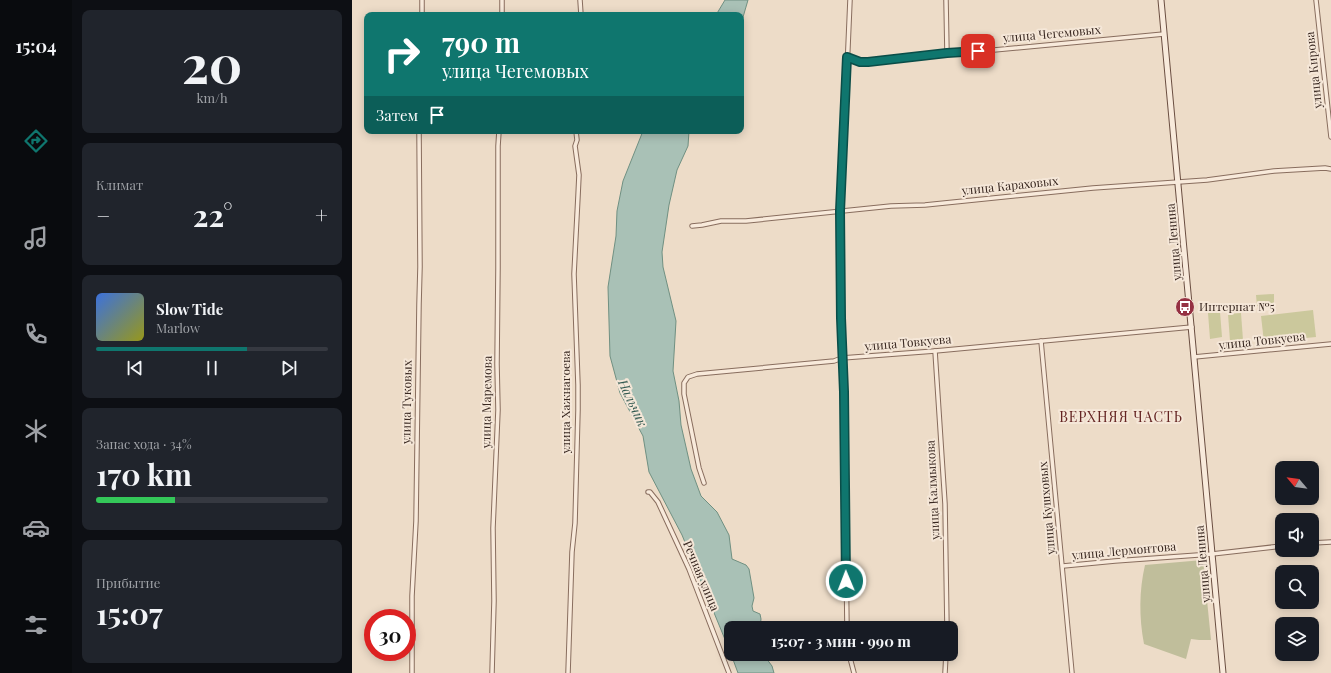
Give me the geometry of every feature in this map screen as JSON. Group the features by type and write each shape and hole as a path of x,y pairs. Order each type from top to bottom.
{"street":[{"path":"422,0 422,12"},
{"path":"502,0 502,12"},
{"path":"580,0 581,12"},
{"path":"847,621 840,211 850,0"},
{"path":"946,0 947,53"},
{"name":"улица Ленина","path":"1161,0 1223,673"},
{"name":"улица Кирова","path":"1316,0 1331,137"},
{"name":"улица Чегемовых","path":"847,57 860,62 868,62 947,53 962,53 1164,34"},
{"name":"улица Туковых","path":"412,673 412,596 416,521 420,267 419,134"},
{"name":"улица Маремова","path":"492,673 494,528 498,410 499,134"},
{"name":"улица Хажнагоева","path":"568,673 572,552 575,523 578,410 574,274 579,174 575,146 577,140 576,134"},
{"name":"улица Караховых","path":"692,226 702,226 721,221 746,221 891,206 925,205 1086,189 1207,180 1274,172 1325,168 1331,169"},
{"name":"улица Товкуева","path":"704,483 699,468 684,394 684,383 688,377 697,374 834,361 842,358 935,351 1192,327"},
{"name":"улица Кушховых","path":"1042,341 1072,673"},
{"name":"улица Товкуева","path":"1194,357 1331,344"},
{"name":"улица Калмыкова","path":"935,351 945,504 947,621"},
{"name":"Речная улица","path":"648,492 650,492 658,502 689,569 729,673"},
{"path":"1319,543 1331,542"},
{"name":"улица Лермонтова","path":"1063,566 1212,554 1275,547"},
{"path":"850,661 854,673"},
{"path":"944,673 945,661"}],"shaded area":[{"path":"1274,294 1274,304 1257,306 1256,295"},
{"path":"1313,310 1316,337 1264,342 1261,316"},
{"path":"1220,312 1222,337 1210,339 1208,313"},
{"path":"1241,313 1243,340 1230,341 1228,314"},
{"path":"1203,560 1211,640 1191,639 1186,659 1144,644 1140,604 1145,565"}],"water":[{"path":"725,0 748,0 744,14 744,12 718,12"},
{"name":"Нальчик","path":"642,134 689,134 688,146 677,170 669,205 662,252 663,267 676,321 673,371 679,401 681,425 691,469 701,496 717,512 729,535 732,559 746,565 749,569 754,598 752,606 753,611 760,614 761,619 761,621 724,621 724,637 682,535 649,472 643,436 620,393 610,356 608,287 616,236 617,211 623,181"},
{"path":"734,661 768,661 772,666 774,673 738,673"}],"place":[{"name":"Интернат №5","path":"1185,307"}],"district":[{"name":"ВЕРХНЯЯ ЧАСТЬ","path":"1121,417"}],"route":[{"path":"846,581 844,392 841,318 842,242 840,211 847,57 860,62 868,62 914,56 978,51"}]}
